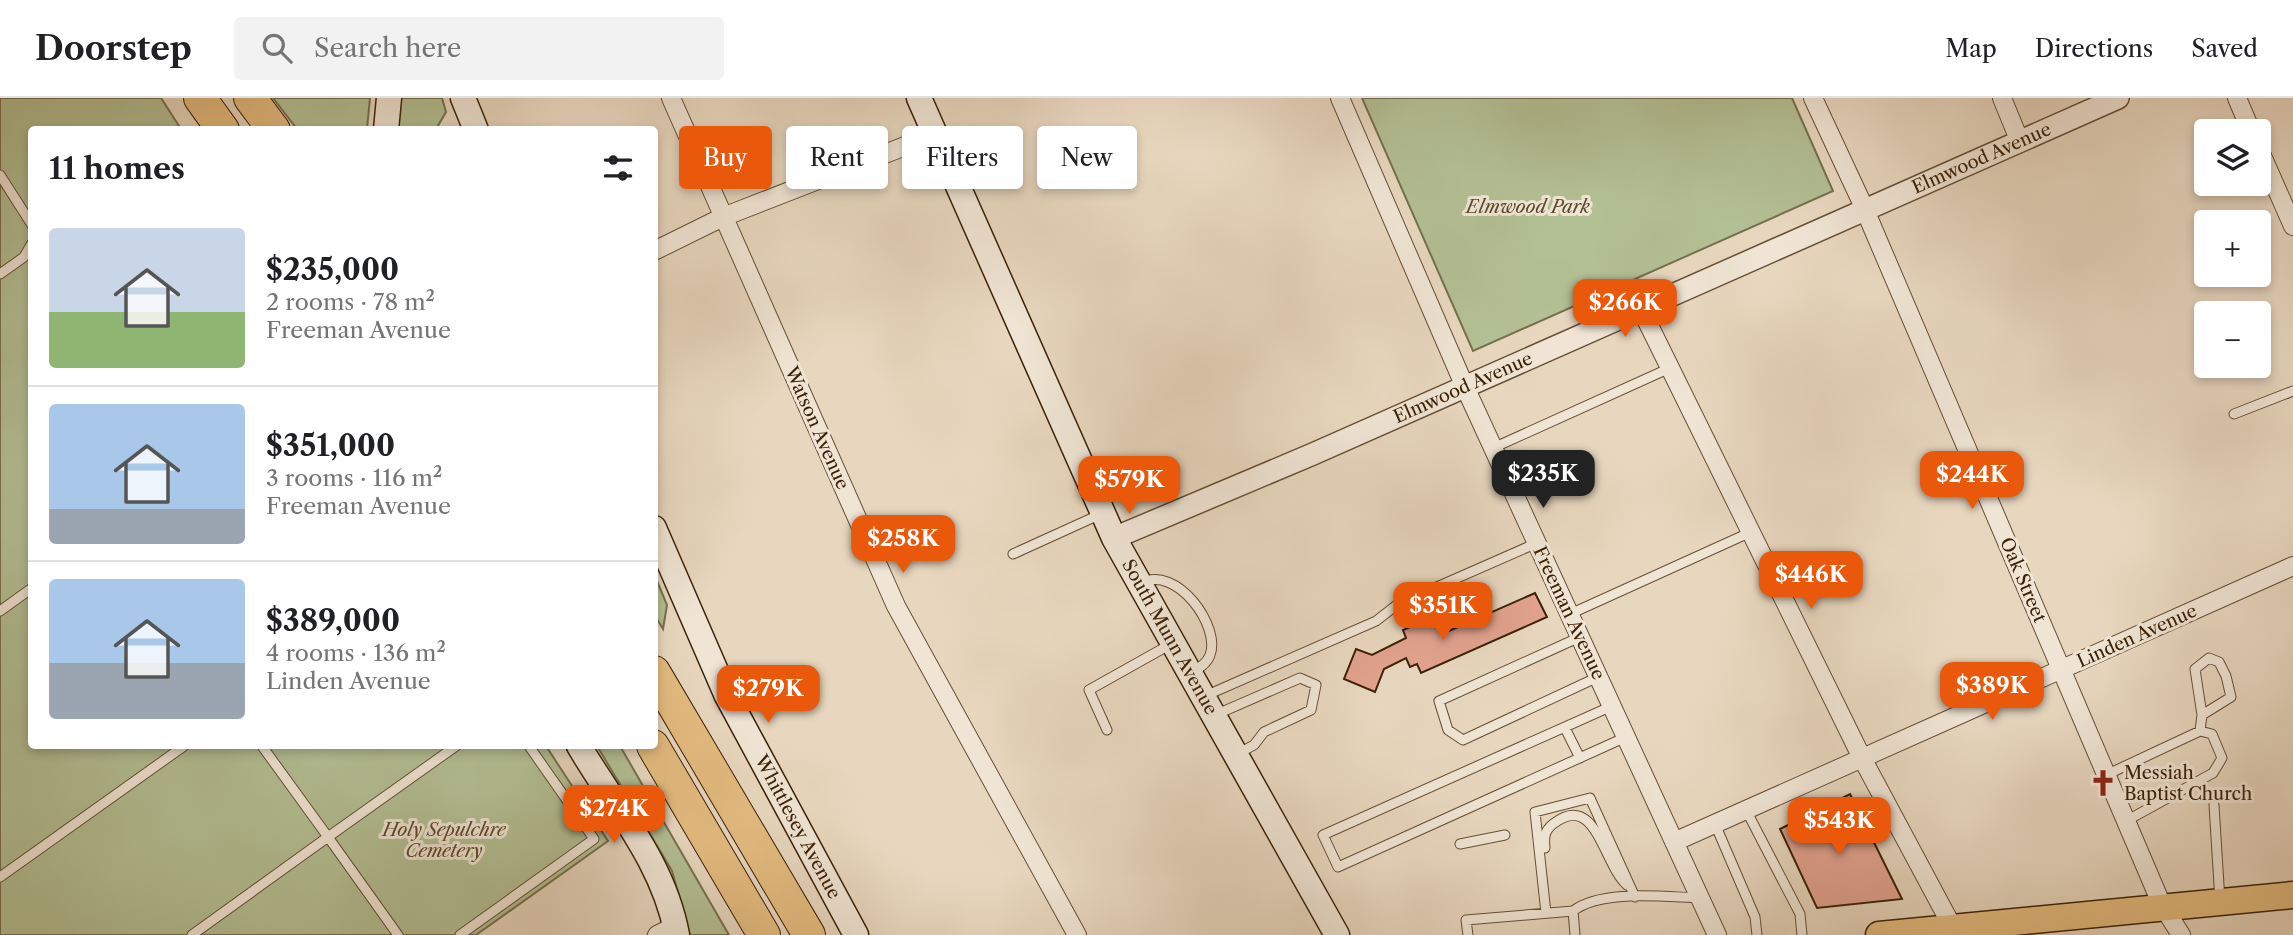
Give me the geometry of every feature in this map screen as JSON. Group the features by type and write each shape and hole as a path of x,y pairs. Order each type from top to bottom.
{"highway":[{"path":"200,98 220,126"},
{"path":"250,98 271,126"},
{"path":"658,679 809,935"},
{"path":"655,749 764,935"}],"main road":[{"path":"386,126 389,98"},
{"path":"463,98 475,126"},
{"name":"South Munn Avenue","path":"919,98 932,126"},
{"name":"South Munn Avenue","path":"960,189 1114,538 1173,643 1198,667 1209,706 1337,935"},
{"name":"Whittlesey Avenue","path":"658,537 726,694 856,935"},
{"path":"581,749 654,866 670,932"},
{"path":"1879,935 1953,931 2293,895"}],"street":[{"name":"Watson Avenue","path":"671,98 896,606 1077,935"},
{"name":"Freeman Avenue","path":"1340,98 1465,387 1717,935"},
{"name":"Oak Street","path":"1813,98 1864,210 2164,908 2181,935"},
{"path":"2002,98 2020,142"},
{"name":"Elmwood Avenue","path":"1114,538 1465,387 2118,98"},
{"path":"2237,98 2247,119"},
{"path":"658,249 723,217 902,147"},
{"path":"2271,176 2293,226"},
{"path":"1641,309 1862,758 1953,931"},
{"name":"Linden Avenue","path":"1674,842 2293,566"}],"lane":[{"path":"0,175 28,219"},
{"path":"0,274 24,257 28,250"},
{"path":"1493,448 1670,368"},
{"path":"2234,414 2293,391"},
{"path":"1013,554 1102,513"},
{"path":"1570,614 1751,533"},
{"path":"1209,706 1376,621 1398,604 1536,543"},
{"path":"1140,584 1150,578 1169,582 1189,596 1200,611 1212,643 1198,667"},
{"path":"0,611 28,591"},
{"path":"1580,637 1439,701 1448,730 1463,740 1598,677"},
{"path":"1107,730 1088,690 1173,643"},
{"path":"2200,731 2202,715 2195,669 2209,658 2218,662 2226,676 2231,697 2202,715"},
{"path":"1209,706 1300,678 1316,685 1311,710 1264,732 1254,746 1236,754"},
{"path":"1612,706 1323,835 1338,867 1626,737"},
{"path":"1565,728 1580,758"},
{"path":"2106,775 2200,731 2211,734 2222,758 2213,773 2126,821"},
{"path":"0,877 180,749"},
{"path":"264,749 398,935"},
{"path":"192,935 452,749"},
{"path":"460,935 594,839 531,749"},
{"path":"1545,908 1535,812 1590,797 1633,892"},
{"path":"2214,805 2220,903"},
{"path":"1746,810 1800,914 1802,935"},
{"path":"1545,908 1549,892 1544,837 1549,827 1570,815 1582,816 1593,825 1616,875 1633,892"},
{"path":"1715,824 1755,917 1757,935"},
{"path":"1460,844 1505,835"},
{"path":"1468,935 1466,920 1545,908 1573,911 1583,902 1633,892 1700,898"},
{"path":"1573,911 1575,935"}],"green space":[{"name":"Holy Sepulchre Cemetery","path":"0,98 161,98 179,126 28,126 28,749 548,749 608,841 476,935 0,935"},
{"path":"273,98 370,98 367,126 295,126"},
{"path":"399,98 442,98 446,112 438,126 397,126"},
{"name":"Elmwood Park","path":"1362,98 1792,98 1833,191 1473,351"},
{"path":"658,583 667,605 663,629 658,621"},
{"path":"599,749 622,749 729,935 690,935 672,871"}],"building":[{"path":"1535,593 1547,617 1421,673 1417,664 1410,667 1406,658 1384,669 1375,692 1344,679 1356,649 1372,655 1406,638 1403,630 1435,616 1441,629 1447,627 1449,631"},
{"path":"1850,794 1902,899 1817,908 1780,829"}],"place":[{"name":"Messiah Baptist Church","path":"2103,783"}]}
